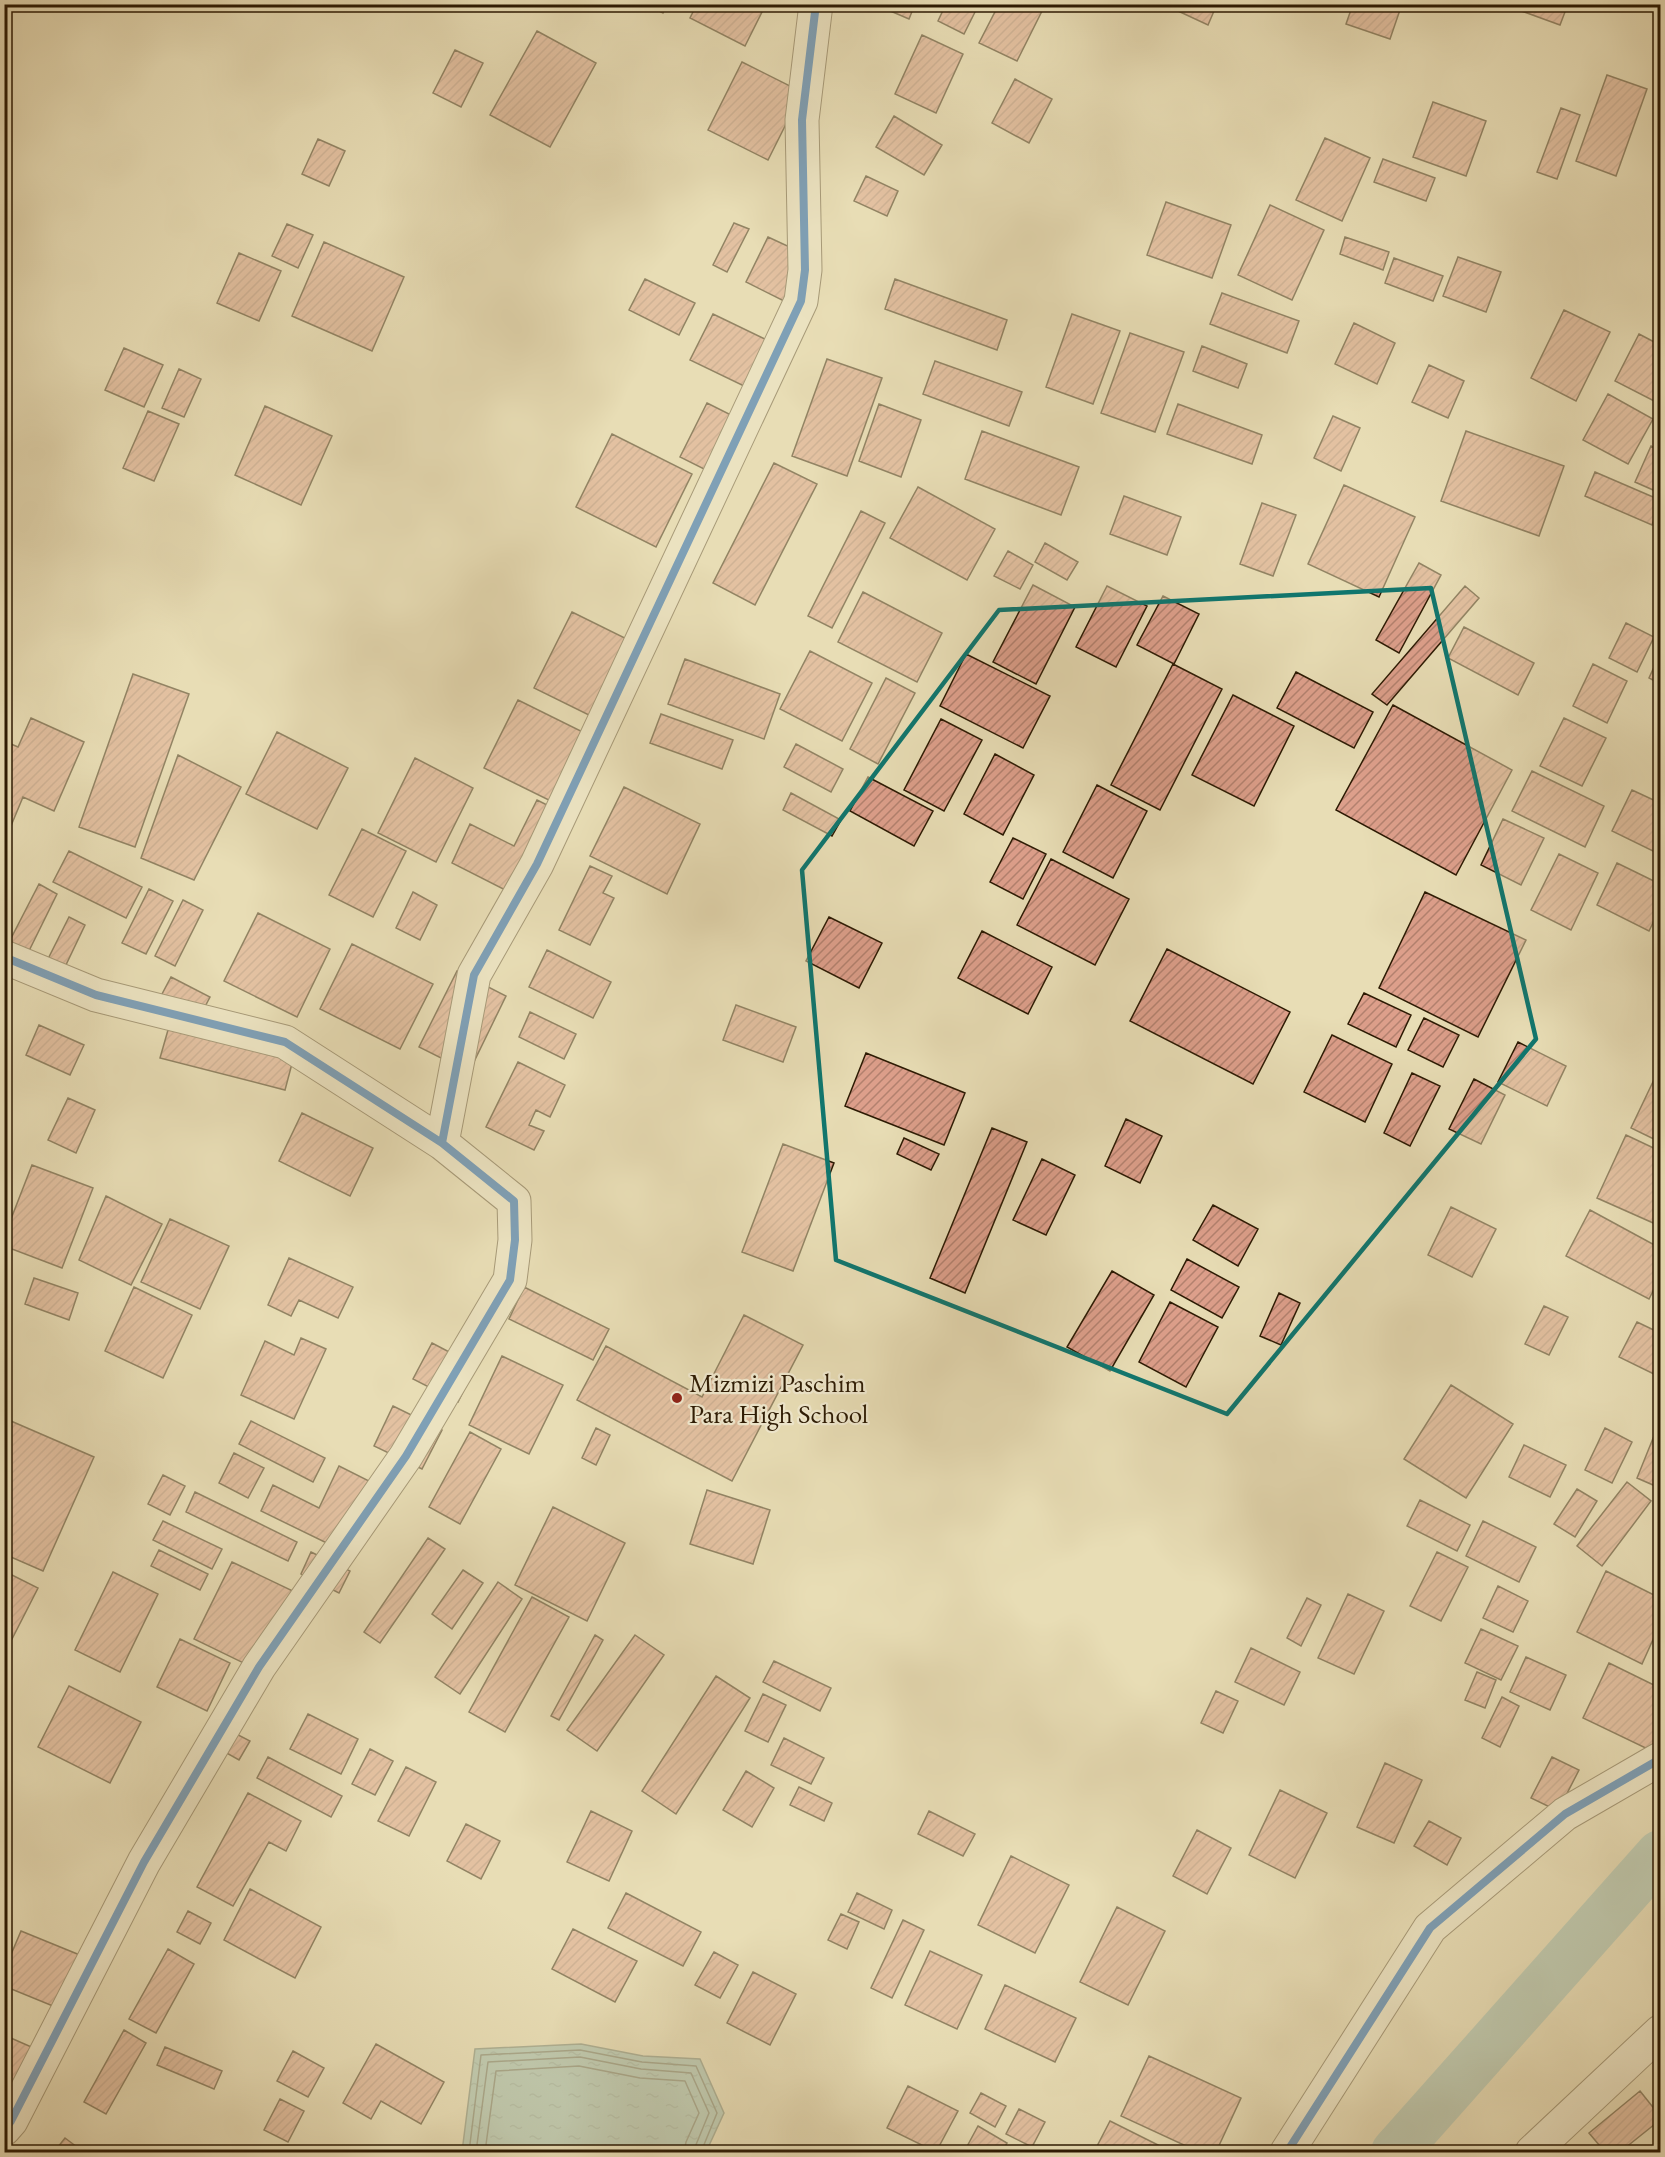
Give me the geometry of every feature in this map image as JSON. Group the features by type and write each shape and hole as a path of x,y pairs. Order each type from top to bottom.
{"street":[{"path":"442,1143 474,975 537,864 801,301 806,270 802,120 816,4"},
{"path":"4,957 96,995 285,1042 442,1143 514,1201 515,1240 510,1280 406,1456 259,1667 144,1862 17,2110 4,2129"},
{"path":"1287,2152 1430,1928 1565,1814 1660,1759"},
{"path":"1532,2152 1660,2032"}],"highlighted area":[{"path":"1431,588 1536,1039 1227,1414 836,1260 802,870 999,610"}],"water":[{"path":"581,2044 643,2056 700,2059 724,2113 706,2152 462,2152 475,2049"}],"building":[{"path":"645,4 667,4 663,13"},
{"path":"697,4 766,4 745,46 690,18"},
{"path":"874,4 915,4 909,19"},
{"path":"946,4 979,4 964,34 938,21"},
{"path":"999,4 1033,4 1043,9 1017,61 979,43"},
{"path":"1163,4 1217,4 1208,25"},
{"path":"1353,4 1402,4 1390,39 1346,24"},
{"path":"1517,4 1568,4 1560,25 1516,9"},
{"path":"537,31 596,63 550,147 490,115"},
{"path":"922,35 963,54 936,113 895,94"},
{"path":"455,50 483,63 461,107 433,93"},
{"path":"742,62 802,92 768,160 708,130"},
{"path":"1607,75 1647,89 1616,176 1576,161"},
{"path":"1015,79 1052,99 1029,143 992,123"},
{"path":"1433,102 1486,121 1466,176 1413,157"},
{"path":"1561,108 1580,115 1557,179 1537,172"},
{"path":"894,116 942,145 924,175 876,147"},
{"path":"1325,138 1370,158 1342,221 1296,200"},
{"path":"318,139 345,151 329,186 302,174"},
{"path":"1383,159 1435,178 1426,201 1374,182"},
{"path":"866,176 898,191 887,216 854,201"},
{"path":"1166,202 1231,225 1212,278 1147,255"},
{"path":"1270,205 1324,230 1292,300 1238,275"},
{"path":"734,223 749,229 727,272 713,265"},
{"path":"287,224 313,235 298,268 272,256"},
{"path":"768,237 807,255 784,301 746,282"},
{"path":"1345,237 1389,252 1383,270 1340,254"},
{"path":"324,242 404,277 372,351 292,316"},
{"path":"239,253 281,271 259,321 217,303"},
{"path":"1458,257 1501,272 1486,312 1443,296"},
{"path":"1394,258 1443,276 1433,301 1385,283"},
{"path":"645,279 695,303 679,335 629,310"},
{"path":"895,279 1007,320 997,350 885,309"},
{"path":"1222,293 1299,321 1287,353 1210,324"},
{"path":"1564,310 1610,332 1576,401 1531,378"},
{"path":"713,314 767,340 744,386 690,360"},
{"path":"1072,314 1120,331 1093,404 1046,387"},
{"path":"1354,323 1395,343 1377,384 1335,364"},
{"path":"1130,333 1184,352 1155,432 1101,413"},
{"path":"1639,334 1660,345 1660,404 1615,381"},
{"path":"1202,346 1247,364 1238,388 1193,371"},
{"path":"124,348 163,365 144,407 105,390"},
{"path":"827,359 882,378 847,476 792,456"},
{"path":"935,361 1022,392 1009,426 923,394"},
{"path":"1429,365 1464,381 1448,418 1412,402"},
{"path":"179,369 201,379 184,417 162,408"},
{"path":"1608,394 1653,419 1628,464 1583,440"},
{"path":"707,403 753,426 726,480 680,457"},
{"path":"879,404 921,420 901,477 859,461"},
{"path":"1178,404 1262,435 1252,464 1167,434"},
{"path":"265,406 332,436 301,505 235,475"},
{"path":"148,411 179,424 154,481 123,468"},
{"path":"1333,416 1360,428 1341,471 1314,458"},
{"path":"982,431 1079,467 1061,515 965,479"},
{"path":"1466,431 1564,466 1539,536 1441,501"},
{"path":"612,434 692,474 656,547 576,507"},
{"path":"1651,446 1660,451 1660,493 1635,482"},
{"path":"774,463 817,484 755,605 713,583"},
{"path":"1595,472 1660,500 1652,525 1585,496"},
{"path":"1344,485 1415,517 1379,597 1308,564"},
{"path":"918,487 995,529 967,580 890,538"},
{"path":"1124,496 1181,517 1167,555 1110,534"},
{"path":"1262,503 1296,515 1273,576 1240,564"},
{"path":"861,511 885,523 832,628 808,616"},
{"path":"1045,543 1078,562 1067,580 1035,562"},
{"path":"1008,551 1033,565 1020,589 994,576"},
{"path":"1419,563 1441,575 1399,653 1376,640"},
{"path":"1033,585 1075,607 1036,684 993,662"},
{"path":"1107,586 1147,606 1116,667 1076,647"},
{"path":"1465,586 1479,598 1387,705 1372,694"},
{"path":"863,592 942,633 917,682 838,642"},
{"path":"1163,596 1199,614 1174,664 1137,645"},
{"path":"572,612 637,644 599,720 534,688"},
{"path":"1626,623 1654,637 1637,672 1609,658"},
{"path":"1464,627 1534,663 1518,695 1448,658"},
{"path":"810,651 872,683 842,741 780,709"},
{"path":"966,654 1050,696 1023,748 940,706"},
{"path":"1660,654 1660,684 1649,678"},
{"path":"685,659 780,694 764,739 668,704"},
{"path":"1173,664 1222,689 1160,810 1111,785"},
{"path":"1593,664 1627,681 1607,723 1573,706"},
{"path":"1296,672 1373,712 1354,748 1277,708"},
{"path":"133,674 189,694 135,847 79,827"},
{"path":"886,678 915,693 878,764 850,749"},
{"path":"1233,695 1294,726 1254,806 1192,775"},
{"path":"518,700 601,741 567,809 484,768"},
{"path":"1393,705 1512,770 1456,875 1336,810"},
{"path":"661,714 733,740 722,769 650,743"},
{"path":"31,718 84,742 54,811 23,797 8,833 4,831 4,741 18,747"},
{"path":"1564,718 1606,738 1582,786 1540,766"},
{"path":"941,719 982,740 944,811 904,790"},
{"path":"277,732 348,768 317,829 246,794"},
{"path":"796,744 843,769 831,792 784,767"},
{"path":"995,754 1034,775 1003,835 964,814"},
{"path":"178,755 241,787 194,880 141,858"},
{"path":"415,758 473,788 436,862 378,833"},
{"path":"1532,771 1604,806 1585,847 1512,811"},
{"path":"868,777 933,811 914,846 850,811"},
{"path":"1097,785 1147,811 1113,878 1063,852"},
{"path":"624,787 700,824 667,894 590,856"},
{"path":"1632,790 1660,803 1660,845 1657,853 1612,831"},
{"path":"791,793 841,820 832,836 783,810"},
{"path":"537,800 569,816 527,901 452,863 470,824 514,846"},
{"path":"1503,819 1544,838 1521,885 1481,865"},
{"path":"362,829 406,851 373,917 329,895"},
{"path":"1013,838 1046,854 1023,899 990,882"},
{"path":"69,851 142,887 126,918 53,882"},
{"path":"1559,854 1598,873 1571,930 1531,910"},
{"path":"1051,859 1129,899 1095,965 1017,925"},
{"path":"1617,863 1660,884 1660,908 1649,931 1597,905"},
{"path":"590,866 612,876 603,893 614,898 590,945 559,930"},
{"path":"39,884 57,894 23,963 4,952"},
{"path":"149,889 173,901 146,954 122,943"},
{"path":"413,892 437,905 420,940 396,928"},
{"path":"1425,892 1526,940 1478,1037 1379,988"},
{"path":"183,900 203,910 175,966 155,956"},
{"path":"258,913 330,949 297,1017 224,981"},
{"path":"69,917 85,925 64,969 47,961"},
{"path":"829,917 882,943 859,988 806,961"},
{"path":"982,931 1052,967 1028,1014 958,978"},
{"path":"352,944 433,984 400,1049 320,1009"},
{"path":"1167,949 1290,1012 1253,1084 1130,1021"},
{"path":"547,950 611,982 593,1018 529,987"},
{"path":"457,971 506,996 469,1072 419,1047"},
{"path":"171,977 210,997 200,1016 161,996"},
{"path":"1364,993 1411,1015 1396,1047 1348,1024"},
{"path":"736,1005 796,1027 783,1062 723,1040"},
{"path":"530,1012 576,1034 564,1059 519,1037"},
{"path":"1424,1018 1459,1035 1443,1067 1408,1050"},
{"path":"170,1023 294,1056 285,1090 160,1058"},
{"path":"39,1025 84,1045 70,1075 26,1055"},
{"path":"1332,1035 1392,1064 1365,1122 1304,1092"},
{"path":"1518,1042 1566,1066 1547,1106 1498,1082"},
{"path":"866,1053 965,1093 944,1145 845,1106"},
{"path":"518,1062 565,1085 550,1117 536,1110 529,1125 544,1131 534,1150 486,1127"},
{"path":"1660,1067 1660,1142 1631,1128"},
{"path":"1412,1073 1440,1086 1410,1146 1384,1133"},
{"path":"1474,1079 1505,1095 1481,1144 1449,1129"},
{"path":"68,1098 95,1110 76,1153 48,1140"},
{"path":"302,1113 373,1148 350,1196 279,1161"},
{"path":"1126,1119 1162,1136 1140,1183 1105,1166"},
{"path":"992,1128 1027,1142 965,1293 930,1278"},
{"path":"1626,1135 1660,1151 1660,1226 1597,1198"},
{"path":"904,1138 939,1154 931,1170 897,1154"},
{"path":"783,1144 834,1163 793,1271 742,1252"},
{"path":"1042,1159 1075,1175 1046,1235 1013,1220"},
{"path":"32,1165 93,1188 62,1268 4,1246 4,1237"},
{"path":"106,1196 162,1224 131,1285 79,1260"},
{"path":"1213,1205 1258,1229 1238,1266 1193,1240"},
{"path":"1451,1207 1496,1229 1472,1277 1428,1255"},
{"path":"1590,1210 1660,1248 1660,1277 1649,1299 1566,1256"},
{"path":"170,1219 229,1246 200,1309 141,1282"},
{"path":"289,1258 353,1287 338,1318 299,1300 291,1316 268,1305"},
{"path":"1187,1259 1239,1287 1222,1318 1171,1290"},
{"path":"1112,1271 1154,1295 1110,1371 1067,1347"},
{"path":"34,1278 78,1293 69,1320 25,1304"},
{"path":"134,1287 192,1315 163,1378 105,1351"},
{"path":"524,1287 609,1329 593,1360 509,1319"},
{"path":"1279,1293 1300,1303 1281,1345 1260,1336"},
{"path":"1170,1302 1218,1327 1186,1387 1139,1362"},
{"path":"1544,1306 1568,1317 1549,1355 1525,1344"},
{"name":"Mizmizi Paschim Para High School","path":"744,1315 803,1345 732,1481 577,1400 606,1346 702,1397"},
{"path":"1637,1322 1660,1333 1660,1377 1619,1357"},
{"path":"301,1338 326,1349 294,1419 241,1395 265,1341 294,1355"},
{"path":"432,1343 476,1366 458,1402 413,1379"},
{"path":"502,1356 563,1385 529,1454 469,1425"},
{"path":"1451,1385 1513,1424 1466,1498 1404,1459"},
{"path":"393,1406 442,1430 422,1469 374,1446"},
{"path":"4,1418 94,1457 43,1571 4,1554"},
{"path":"251,1421 325,1458 313,1482 239,1444"},
{"path":"1660,1421 1660,1488 1637,1478"},
{"path":"596,1428 610,1435 596,1465 582,1458"},
{"path":"1605,1428 1632,1442 1612,1483 1585,1470"},
{"path":"470,1432 501,1449 460,1524 429,1507"},
{"path":"1524,1445 1566,1465 1550,1497 1509,1477"},
{"path":"234,1453 264,1468 248,1498 219,1483"},
{"path":"339,1466 371,1482 337,1548 261,1511 273,1485 319,1508"},
{"path":"163,1475 185,1486 170,1515 148,1504"},
{"path":"1627,1482 1651,1501 1602,1566 1577,1546"},
{"path":"1577,1489 1597,1501 1575,1537 1554,1524"},
{"path":"707,1490 770,1510 753,1564 690,1544"},
{"path":"195,1492 297,1542 288,1561 186,1512"},
{"path":"1420,1500 1470,1525 1457,1551 1407,1526"},
{"path":"553,1507 625,1543 587,1621 515,1585"},
{"path":"163,1521 222,1549 212,1569 153,1540"},
{"path":"1483,1521 1536,1547 1519,1582 1466,1556"},
{"path":"428,1538 445,1549 380,1643 364,1632"},
{"path":"159,1550 208,1574 200,1590 151,1566"},
{"path":"311,1552 350,1571 339,1593 301,1574"},
{"path":"1437,1552 1468,1567 1441,1621 1410,1606"},
{"path":"232,1562 295,1592 258,1670 194,1639"},
{"path":"463,1570 483,1583 452,1629 432,1614"},
{"path":"4,1571 38,1588 12,1639 4,1635"},
{"path":"1606,1571 1660,1598 1660,1624 1642,1664 1577,1632"},
{"path":"113,1572 158,1594 120,1672 75,1650"},
{"path":"498,1582 522,1599 460,1694 435,1677"},
{"path":"1498,1586 1528,1601 1513,1632 1483,1618"},
{"path":"1348,1594 1384,1611 1354,1674 1318,1658"},
{"path":"532,1597 569,1617 505,1732 469,1712"},
{"path":"1307,1598 1321,1605 1301,1646 1287,1638"},
{"path":"1481,1629 1518,1646 1501,1680 1465,1663"},
{"path":"595,1635 603,1640 559,1720 551,1716"},
{"path":"635,1635 664,1655 597,1751 567,1730"},
{"path":"180,1639 230,1663 207,1711 157,1687"},
{"path":"1251,1648 1300,1672 1284,1705 1235,1682"},
{"path":"1526,1657 1566,1675 1550,1710 1510,1692"},
{"path":"774,1661 831,1688 820,1711 763,1682"},
{"path":"1609,1663 1660,1688 1660,1743 1656,1753 1583,1718"},
{"path":"1477,1672 1496,1680 1485,1708 1465,1700"},
{"path":"716,1676 750,1698 676,1814 642,1791"},
{"path":"69,1686 141,1722 110,1783 38,1747"},
{"path":"1216,1691 1238,1701 1223,1733 1201,1723"},
{"path":"763,1694 786,1705 768,1742 745,1731"},
{"path":"1502,1697 1519,1706 1500,1747 1482,1738"},
{"path":"308,1714 358,1739 341,1774 290,1749"},
{"path":"217,1724 250,1741 239,1760 207,1742"},
{"path":"784,1738 824,1758 811,1784 771,1765"},
{"path":"370,1749 393,1761 375,1795 352,1784"},
{"path":"268,1757 342,1796 331,1817 257,1778"},
{"path":"1552,1757 1579,1770 1558,1811 1531,1798"},
{"path":"1385,1763 1422,1780 1394,1843 1357,1827"},
{"path":"406,1767 436,1782 409,1836 378,1821"},
{"path":"746,1771 774,1788 752,1827 723,1810"},
{"path":"799,1787 832,1803 824,1821 790,1805"},
{"path":"1280,1790 1327,1813 1295,1878 1249,1855"},
{"path":"248,1793 301,1821 286,1851 269,1842 233,1906 197,1887"},
{"path":"591,1811 632,1831 609,1881 567,1862"},
{"path":"929,1811 975,1834 963,1856 918,1834"},
{"path":"1429,1821 1461,1838 1447,1865 1414,1846"},
{"path":"466,1824 500,1841 481,1879 447,1861"},
{"path":"1197,1830 1231,1848 1207,1894 1173,1876"},
{"path":"1011,1856 1069,1885 1035,1953 978,1925"},
{"path":"250,1889 321,1927 295,1978 224,1940"},
{"path":"626,1893 701,1932 683,1966 608,1928"},
{"path":"857,1893 892,1910 884,1929 848,1912"},
{"path":"1117,1907 1165,1931 1128,2005 1080,1982"},
{"path":"188,1911 211,1923 200,1944 177,1932"},
{"path":"841,1914 859,1922 847,1949 828,1940"},
{"path":"903,1920 924,1930 892,1998 871,1988"},
{"path":"573,1929 637,1961 615,2002 552,1969"},
{"path":"21,1931 92,1960 70,2013 4,1986 4,1971"},
{"path":"168,1949 194,1964 156,2033 129,2019"},
{"path":"930,1951 982,1975 957,2029 905,2005"},
{"path":"714,1952 738,1965 720,1998 695,1985"},
{"path":"753,1972 796,1994 770,2045 727,2023"},
{"path":"1005,1985 1076,2018 1055,2062 985,2029"},
{"path":"124,2030 146,2043 106,2114 84,2102"},
{"path":"4,2035 52,2056 4,2123"},
{"path":"376,2044 444,2082 421,2124 381,2101 371,2119 343,2103"},
{"path":"165,2047 222,2071 214,2089 157,2065"},
{"path":"293,2051 324,2068 308,2097 277,2081"},
{"path":"1149,2056 1241,2098 1216,2152 1199,2152 1121,2116"},
{"path":"908,2086 958,2111 936,2152 887,2128"},
{"path":"1640,2091 1660,2116 1660,2120 1620,2152 1605,2152 1589,2133"},
{"path":"981,2093 1006,2106 995,2127 970,2113"},
{"path":"280,2099 304,2111 288,2142 264,2130"},
{"path":"1019,2109 1045,2122 1032,2147 1006,2134"},
{"path":"1110,2121 1172,2152 1094,2152"},
{"path":"978,2126 1007,2143 1002,2152 964,2152"},
{"path":"65,2138 81,2150 79,2152 54,2152"}],"waterway":[{"path":"1395,2152 1660,1854"}],"cycle path":[{"path":"4,2129 11,2121 144,1862 259,1667 406,1456 510,1280 515,1240 514,1201 442,1143 474,975 537,864 801,301 805,270 802,120 816,4"},
{"path":"4,957 96,995 285,1042 442,1143"},
{"path":"1287,2152 1430,1928 1565,1814 1660,1759"}],"place":[{"name":"Mizmizi Paschim Para High School","path":"677,1398"}]}
